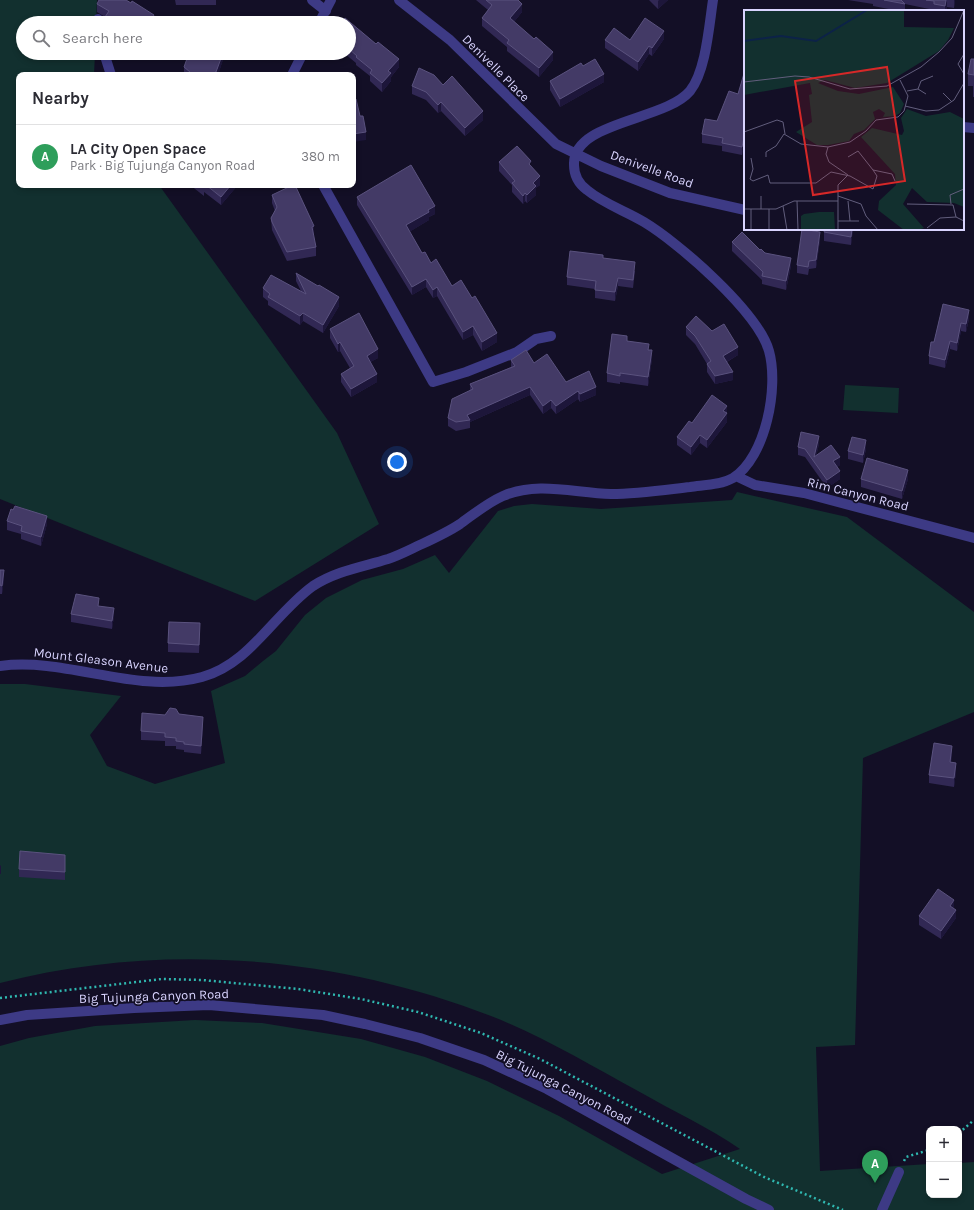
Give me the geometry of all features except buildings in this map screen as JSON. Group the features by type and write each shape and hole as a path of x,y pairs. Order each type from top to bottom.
{"street":[{"path":"312,0 326,11"},
{"path":"323,16 331,0"},
{"name":"Denivelle Place","path":"399,0 450,40 545,135 556,144 575,153"},
{"path":"575,153 582,142 596,133 664,108 687,94 692,88 702,65 713,0"},
{"path":"106,60 110,72"},
{"path":"294,72 300,60"},
{"path":"964,127 974,128"},
{"name":"Denivelle Road","path":"575,153 670,193 744,210"},
{"name":"Mount Gleason Avenue","path":"0,666 40,664 157,683 203,677 218,672 232,663 251,647 293,604 317,584 343,571 388,558 428,542 447,532 483,507 503,496 526,489 551,488 606,494 631,494 711,484 727,481 736,476 748,463 758,446 765,428 770,404 772,365 769,349 757,325 682,248 646,223 591,193 580,183 576,175 574,165 575,153"},
{"path":"325,188 433,382 466,372 517,352 536,339 551,336"},
{"name":"Rim Canyon Road","path":"736,476 755,484 804,493 974,538"},
{"name":"Big Tujunga Canyon Road","path":"0,1020 35,1014 209,1005 323,1015 365,1024 420,1038 484,1060 561,1097 746,1199 769,1210"},
{"path":"882,1210 899,1172"}],"path":[{"path":"962,1130 974,1120"},
{"path":"899,1172 906,1157 926,1151"}],"green space":[{"path":"0,0 97,0 96,16 16,16 16,60 95,60 94,72 16,72 16,188 161,188 337,433 379,524 255,601 0,499"},
{"path":"845,385 899,388 898,413 843,410"},
{"path":"737,492 847,517 974,612 974,712 863,758 855,1045 816,1047 820,1171 926,1164 926,1198 962,1198 962,1163 974,1162 974,1210 0,1210 0,1046 29,1038 95,1026 195,1020 262,1023 361,1039 425,1057 487,1081 559,1116 662,1174 740,1149 703,1126 529,1032 491,1016 432,996 372,980 310,968 248,961 186,959 123,962 61,970 0,983 0,684 25,684 121,696 90,735 107,766 155,784 225,763 211,691 245,676 276,651 305,615 326,598 362,580 403,569 435,555 449,573 498,511 514,506 532,504 601,509 732,500"}],"place":[{"name":"LA City Open Space","path":"875,1183"}]}
